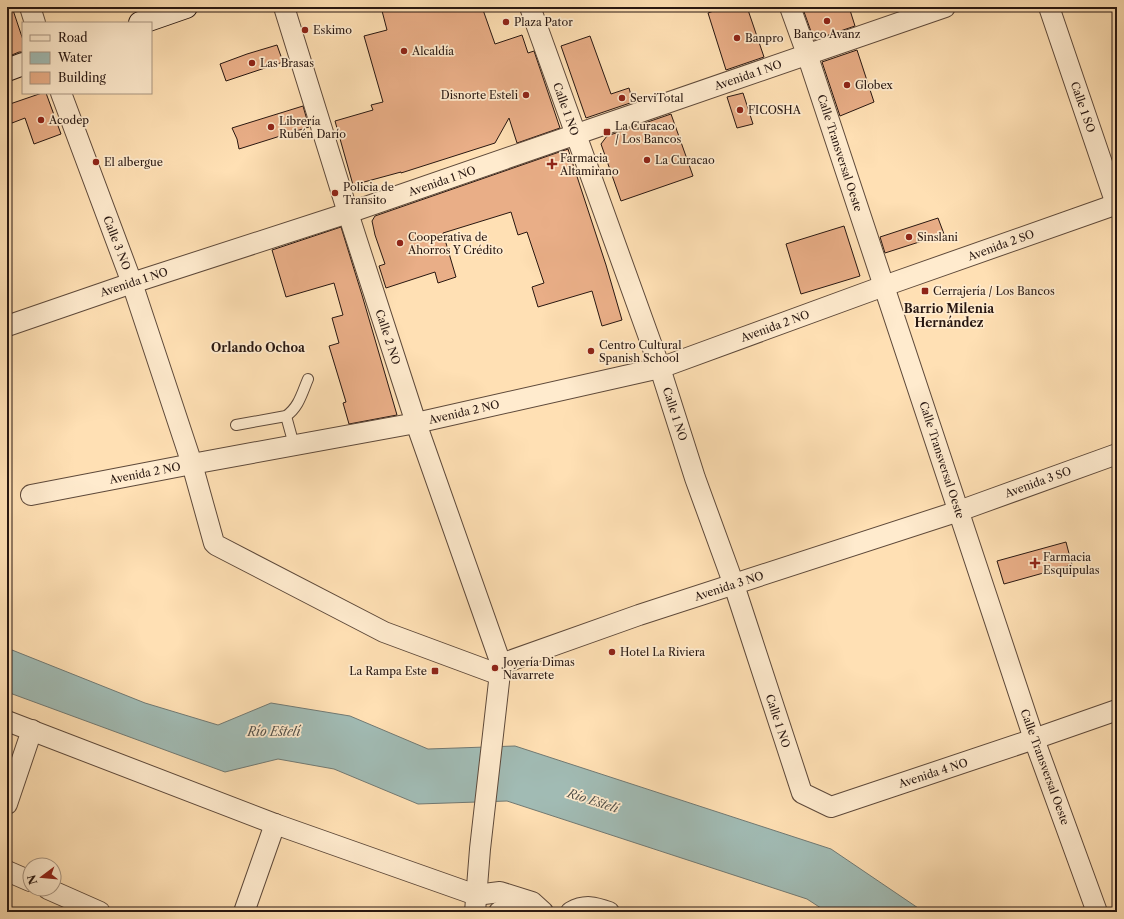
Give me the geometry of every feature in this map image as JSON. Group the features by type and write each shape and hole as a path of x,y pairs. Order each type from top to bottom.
{"street":[{"path":"30,7 35,22"},
{"path":"143,22 186,7"},
{"name":"Calle 2 NO","path":"284,7 348,214 416,423 500,670"},
{"name":"Calle 1 NO","path":"530,7 660,368 695,478 734,585 802,794 831,806"},
{"name":"Calle Transversal Oeste","path":"790,7 807,54 1034,739 1097,912"},
{"name":"Avenida 1 NO","path":"7,326 132,283 348,214 946,7"},
{"name":"Calle 1 SO","path":"1049,7 1117,205"},
{"path":"7,70 22,64"},
{"name":"Calle 3 NO","path":"61,94 132,283 192,464 214,543 218,547 384,632 500,670"},
{"name":"Avenida 2 SO","path":"884,286 1117,205"},
{"name":"Avenida 2 NO","path":"32,495 416,423 660,368 884,286"},
{"name":"Avenida 3 SO","path":"959,511 1117,454"},
{"name":"Avenida 3 NO","path":"500,670 639,615 959,511"},
{"path":"476,903 480,849 500,670"},
{"name":"Avenida 4 NO","path":"831,806 1117,710"},
{"path":"7,721 276,824 476,903 500,892 532,902 543,912"},
{"path":"7,804 32,730"},
{"path":"244,912 276,824"},
{"path":"7,871 22,878"},
{"path":"62,895 100,912"},
{"path":"499,912 523,900"},
{"path":"571,912 577,909 593,907 609,912"}],"lane":[{"path":"236,425 286,416 297,405 308,379"},
{"path":"286,416 294,445"}],"water":[{"name":"Río Estelí","path":"7,648 145,703 218,725 271,703 350,716 428,749 515,746 831,849 924,912 827,912 807,899 507,801 418,804 334,769 278,759 225,772 7,692"}],"building":[{"path":"7,7 12,7 22,37 22,52 7,57"},
{"path":"381,7 482,7 495,44 522,35 528,53 534,51 560,128 517,143 509,118 495,143 401,173 353,185 335,121 373,110 371,105 383,102 364,36 387,30"},
{"name":"Banpro","path":"725,7 747,7 764,57 726,70 708,13"},
{"name":"Banco Avanz","path":"808,7 849,7 855,26 814,40 803,9"},
{"path":"590,36 611,94 629,88 633,102 586,118 561,46"},
{"name":"Las Brasas","path":"277,45 283,62 226,81 220,64"},
{"name":"Globex","path":"857,50 874,102 840,116 822,62"},
{"name":"FICOSHA","path":"743,93 753,124 737,128 727,97"},
{"name":"Acodep","path":"39,94 46,94 61,134 34,144 25,118 12,123 7,105"},
{"name":"Librería Rubén Darío","path":"303,106 309,127 239,149 237,139 232,128"},
{"name":"La Curacao","path":"671,114 693,176 621,201 601,144 607,136"},
{"path":"568,149 606,265 622,320 602,326 592,291 538,307 532,287 544,283 527,232 518,235 511,212 443,233 456,277 438,283 435,272 386,288 379,266 385,264 372,221 375,216"},
{"name":"Sinslani","path":"938,218 944,234 885,253 880,237"},
{"path":"844,226 860,276 801,294 786,244"},
{"path":"341,227 397,415 349,424 343,403 346,402 329,346 339,343 332,318 343,315 334,283 286,297 272,250"},
{"name":"Farmacia Esquipulas","path":"1066,542 1072,565 1004,584 997,561"}],"place":[{"name":"Banco Avanz","path":"827,21"},
{"name":"Plaza Pator","path":"506,22"},
{"name":"Eskimo","path":"305,30"},
{"name":"Banpro","path":"737,38"},
{"name":"Alcaldía","path":"404,51"},
{"name":"Las Brasas","path":"252,63"},
{"name":"Globex","path":"847,85"},
{"name":"Disnorte Esteli","path":"526,95"},
{"name":"ServiTotal","path":"622,98"},
{"name":"FICOSHA","path":"740,110"},
{"name":"Acodep","path":"41,120"},
{"name":"Librería Rubén Darío","path":"271,127"},
{"name":"La Curacao / Los Bancos","path":"607,132"},
{"name":"La Curacao","path":"647,160"},
{"name":"El albergue","path":"96,162"},
{"name":"Farmacia Altamirano","path":"552,164"},
{"name":"Policia de Transito","path":"335,193"},
{"name":"Sinslani","path":"909,237"},
{"name":"Cooperativa de Ahorros Y Crédito","path":"400,243"},
{"name":"Cerrajería / Los Bancos","path":"925,291"},
{"name":"Centro Cultural Spanish School","path":"591,351"},
{"name":"Farmacia Esquipulas","path":"1035,563"},
{"name":"Hotel La Riviera","path":"612,652"},
{"name":"Joyería Dimas Navarrete","path":"495,668"},
{"name":"La Rampa Este","path":"435,671"}],"district":[{"name":"Barrio Milenia Hernández","path":"949,316"},
{"name":"Orlando Ochoa","path":"258,348"}]}
